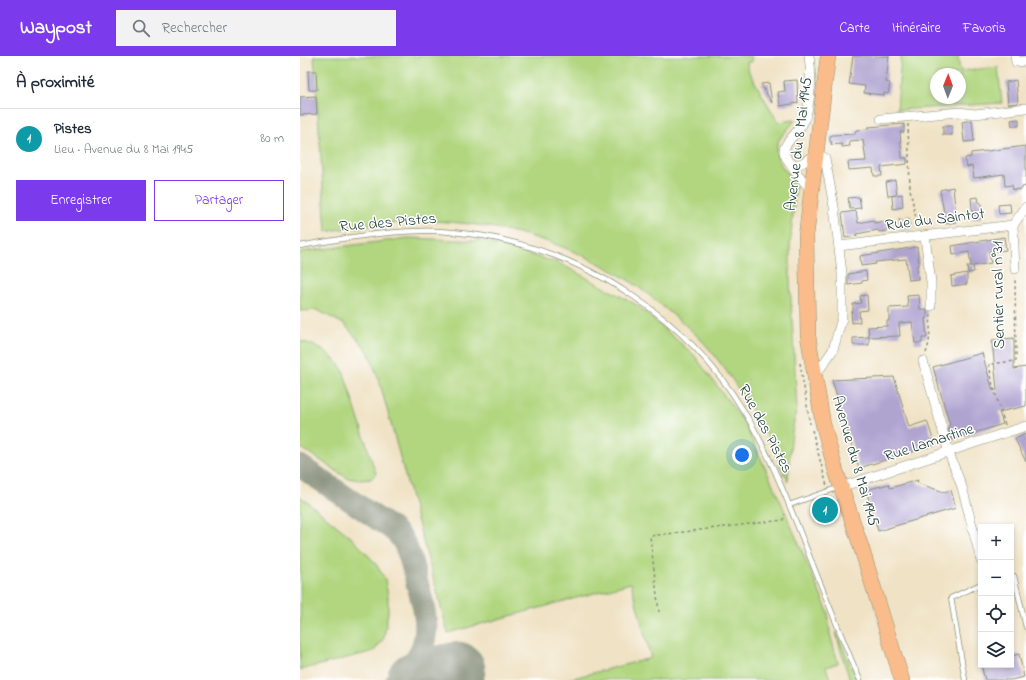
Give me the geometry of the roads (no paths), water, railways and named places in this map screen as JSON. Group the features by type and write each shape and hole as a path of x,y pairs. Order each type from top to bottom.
{"main road":[{"name":"Avenue du 8 Mai 1945","path":"828,56 806,236 808,336 822,424 835,490 862,550 902,680"}],"street":[{"path":"809,56 811,69 807,108 803,123 785,145 784,150 787,159 795,171 811,190"},
{"path":"1015,56 1016,62 1026,61"},
{"path":"881,119 959,112 975,114 1026,108"},
{"path":"790,162 796,165 801,164 816,153 825,158 834,206 839,246 842,273 842,318 833,350 815,377"},
{"path":"1013,225 1026,207"},
{"name":"Rue du Saintot","path":"839,246 1013,225"},
{"name":"Sentier rural n°31","path":"1013,225 1015,270"},
{"path":"922,237 931,282 931,306"},
{"path":"923,361 949,453 962,487 978,548"},
{"name":"Rue Lamartine","path":"835,490 1026,426"}],"lane":[{"name":"Rue des Pistes","path":"300,246 360,236 420,231 450,232 516,243 546,252 585,268 633,296 654,311 686,338 720,376 744,411 763,446 789,505 860,680"},
{"path":"789,505 835,490"},
{"path":"1014,576 1026,627"},
{"path":"965,680 951,598 978,585"}],"place":[{"name":"Pistes","path":"825,510"}]}
